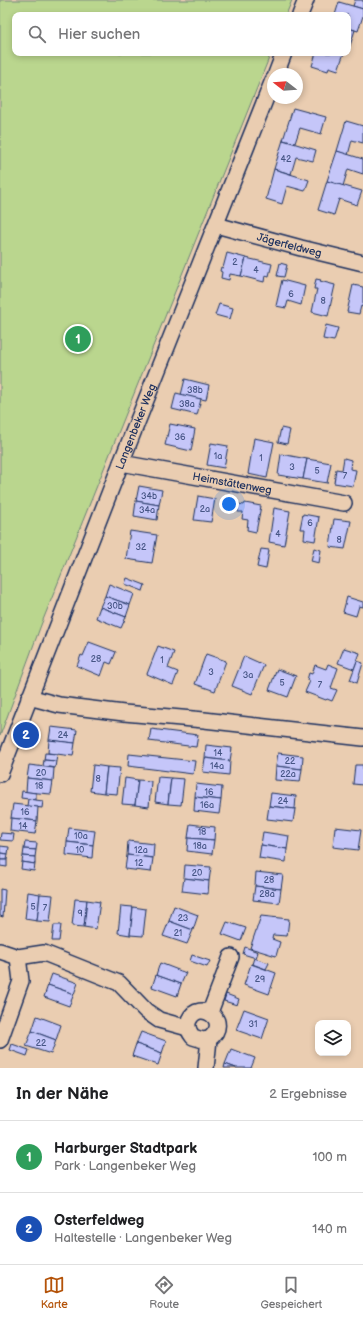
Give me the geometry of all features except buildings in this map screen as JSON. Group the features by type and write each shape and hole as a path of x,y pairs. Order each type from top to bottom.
{"street":[{"path":"301,12 306,0"},
{"path":"278,68 283,56"},
{"name":"Langenbeker Weg","path":"0,774 267,95"},
{"name":"Jägerfeldweg","path":"216,225 301,248 363,262"},
{"name":"Heimstättenweg","path":"121,464 344,503"},
{"path":"29,698 66,706 363,738"},
{"path":"0,951 18,957 44,953 119,983 146,1011 159,1020 188,1028"},
{"path":"0,1040 21,981 18,957"},
{"path":"210,1012 231,957"},
{"path":"199,1011 210,1012 215,1017 217,1023 217,1029 214,1035 209,1039 204,1040 193,1037 188,1028 190,1017 199,1011"},
{"path":"206,1068 209,1039"}],"green space":[{"path":"0,0 292,0 287,12 12,12 12,56 270,56 41,625 0,736"}],"place":[{"name":"Harburger Stadtpark","path":"78,339"},
{"name":"Osterfeldweg","path":"26,735"}]}
